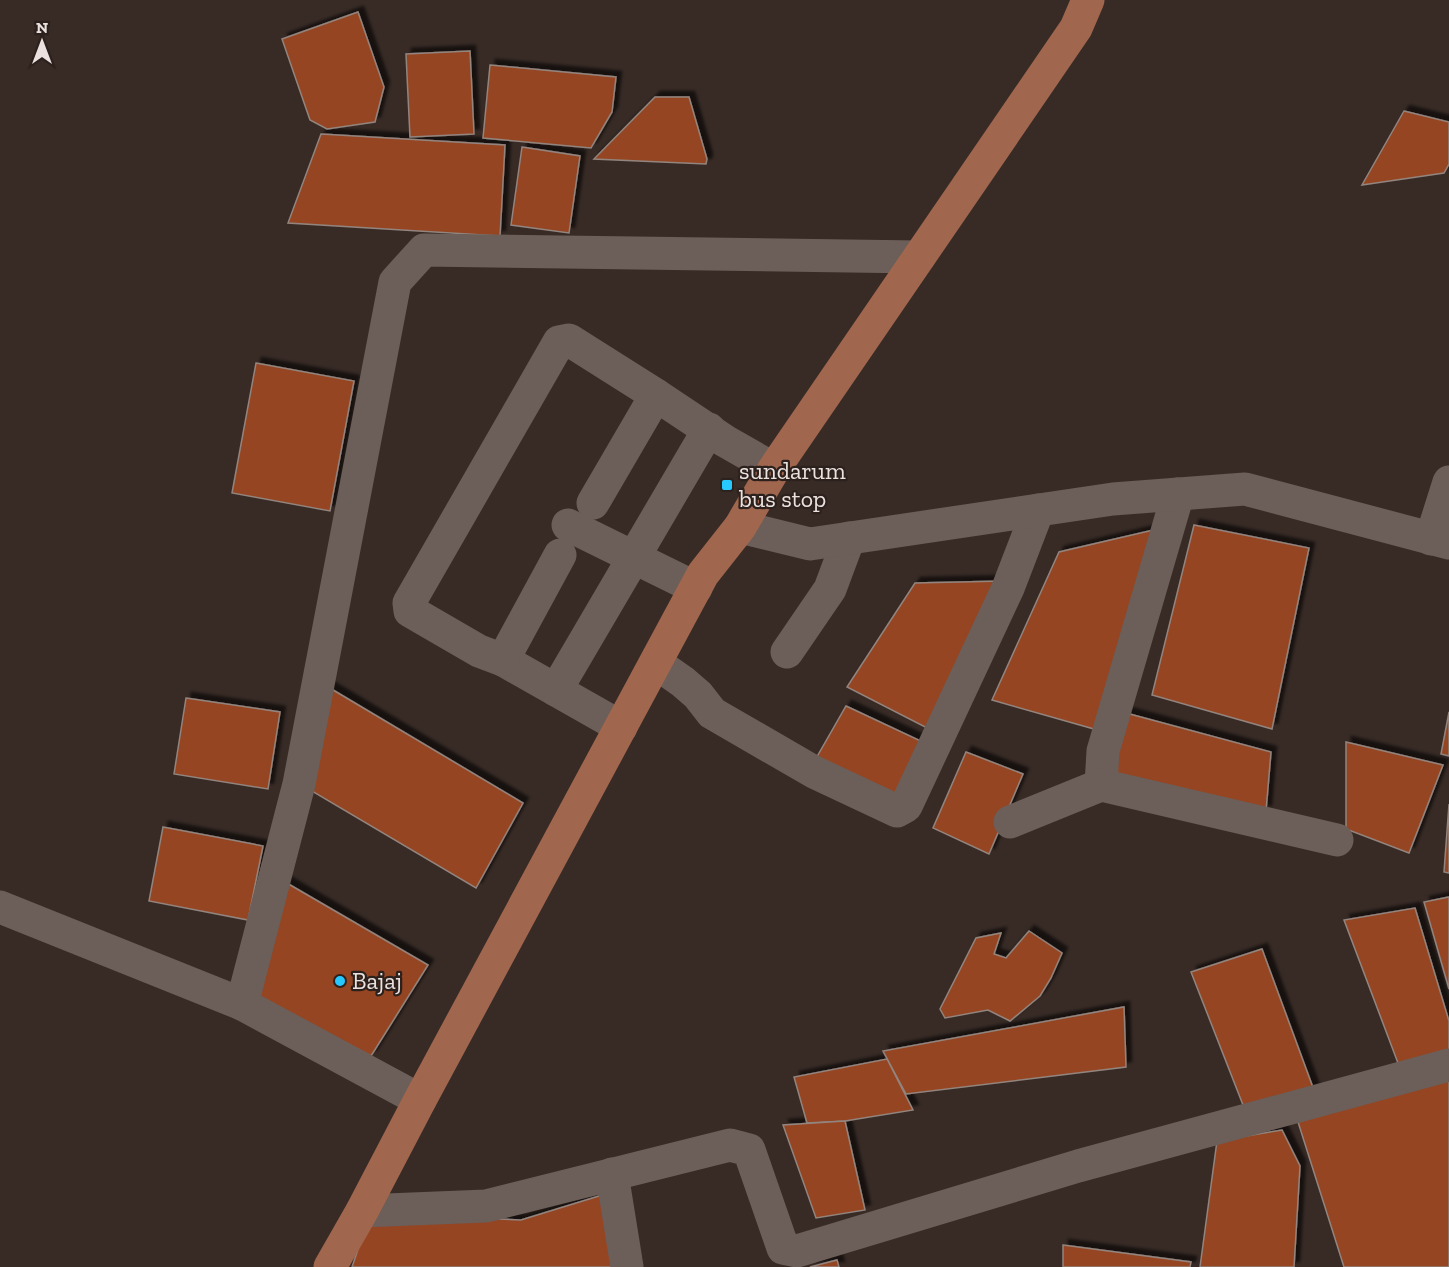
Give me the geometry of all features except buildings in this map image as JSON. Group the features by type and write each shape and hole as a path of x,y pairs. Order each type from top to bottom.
{"main road":[{"path":"330,1267 362,1212 703,574 740,527 774,469 1076,28 1088,0"}],"street":[{"path":"242,1004 299,784 395,282 402,274 424,250 919,257"},
{"path":"621,727 503,660 478,651 410,611 409,603 553,352 559,342 569,340 725,441 774,469"},
{"path":"592,503 656,395"},
{"path":"556,690 709,429"},
{"path":"740,527 810,544 1113,499 1245,489 1440,541 1449,482"},
{"path":"1101,785 1103,751 1178,494"},
{"path":"656,663 698,695 712,713 814,772 897,811 906,806 1008,588 1038,510"},
{"path":"787,652 830,589 849,538"},
{"path":"503,660 564,540 634,557 696,588"},
{"path":"1010,822 1101,785 1337,840"},
{"path":"0,907 242,1004 420,1100"},
{"path":"362,1212 486,1206 730,1145 749,1150 783,1248 797,1251 1078,1167 1449,1065"},
{"path":"612,1174 627,1267"}],"place":[{"name":"sundarum bus stop","path":"727,485"},
{"name":"Bajaj","path":"340,981"}]}
